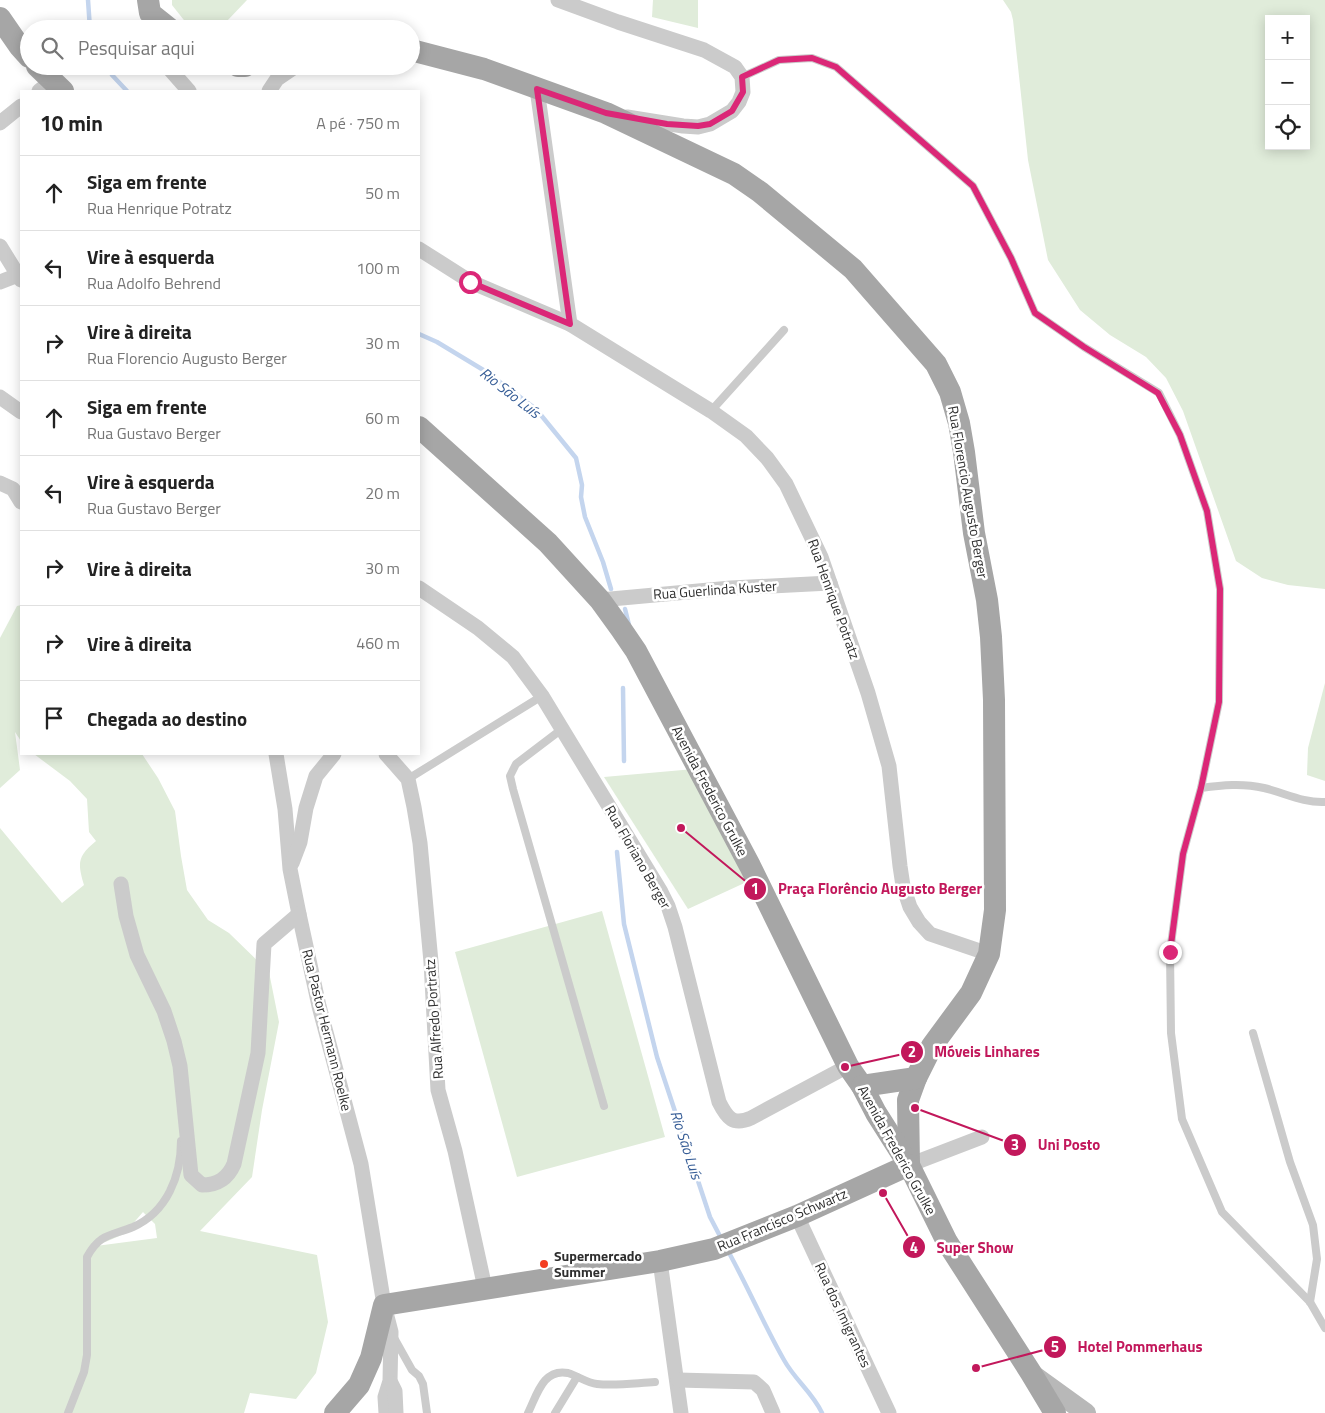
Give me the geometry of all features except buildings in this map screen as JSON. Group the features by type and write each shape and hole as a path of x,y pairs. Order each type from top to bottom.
{"main road":[{"path":"0,18 20,47"},
{"name":"Rua Florencio Augusto Berger","path":"420,52 484,69 606,113 734,174 760,192 853,270 936,364 950,392 964,452 974,533 987,600 991,637 994,700 995,910 989,954 971,992 932,1046 916,1078 908,1100 909,1165"},
{"name":"Avenida Frederico Grulke","path":"420,428 548,542 600,600 636,651 750,866 848,1066 909,1165 947,1242 1031,1372 1055,1413"},
{"path":"862,1086 916,1078"},
{"name":"Rua Francisco Schwartz","path":"384,1305 660,1261 714,1249 797,1216 909,1165"},
{"path":"335,1413 359,1385 371,1358 384,1305"}],"street":[{"path":"558,0 704,50 735,67 742,77 743,92 739,102 732,111 710,124 683,126 606,113"},
{"path":"175,75 188,90"},
{"path":"270,90 277,79 283,75"},
{"path":"537,89 570,324"},
{"path":"0,124 20,107"},
{"path":"0,246 20,277 0,282"},
{"name":"Rua Henrique Potratz","path":"420,250 470,282 570,324 711,411 746,436 766,458 786,484 822,557 868,694 888,766 903,886 910,907 919,922 930,934 989,954"},
{"path":"0,397 20,411"},
{"path":"0,482 13,489 20,500"},
{"name":"Rua Guerlinda Kuster","path":"600,600 731,588 830,583"},
{"name":"Rua Floriano Berger","path":"420,589 478,628 513,658 542,696 668,906 719,1102 727,1117 734,1121 743,1121 751,1118 848,1066"},
{"name":"Rua Pastor Hermann Roelke","path":"276,755 285,810 290,869 299,914 319,1006 361,1164 384,1305 391,1332 390,1381"},
{"path":"290,869 300,842 306,808 316,776 333,755"},
{"path":"387,755 408,779"},
{"name":"Rua Alfredo Portratz","path":"408,779 420,843 431,962 438,1090 455,1151 485,1288"},
{"path":"121,884 126,916 137,955 164,1011 174,1041 180,1066 191,1175 202,1185 214,1185 224,1178 234,1164 258,1053 264,944 299,914"},
{"path":"909,1165 982,1137"},
{"name":"Rua dos Imigrantes","path":"797,1216 889,1413"},
{"path":"660,1261 682,1413"},
{"path":"1031,1372 1086,1413"},
{"path":"678,1380 754,1382 763,1390 773,1413"},
{"path":"386,1413 385,1397 390,1381"},
{"path":"390,1381 395,1391 396,1413"}],"lane":[{"path":"742,77 779,60 812,58 836,67 973,186 1011,258 1035,313 1084,347 1158,393 1180,435 1207,511 1220,589 1219,702 1201,788 1183,854 1170,952 1171,1033 1182,1119 1222,1212 1310,1302 1325,1328"},
{"path":"711,411 784,330"},
{"path":"408,779 542,696"},
{"path":"562,729 516,764 510,776 604,1106"},
{"path":"1201,788 1225,784 1262,788 1312,803 1325,802"},
{"path":"1253,1033 1290,1162 1313,1225 1317,1259 1310,1302"},
{"path":"68,1413 84,1372 87,1355 87,1257 92,1246 101,1238 133,1227 145,1220 158,1209 167,1197 178,1171 181,1150 183,1100"},
{"path":"391,1332 412,1370 423,1384 427,1413"},
{"path":"528,1413 543,1382 550,1375 568,1373 589,1382 606,1385 656,1382"},
{"path":"555,1413 577,1377"}],"green space":[{"path":"172,0 247,0 228,20 184,20 172,5"},
{"path":"653,0 698,0 698,28 652,17"},
{"path":"1003,0 1325,0 1325,589 1288,585 1262,578 1236,561 1183,411 1166,378 1146,357 1110,335 1080,310 1048,260 1028,160 1011,12"},
{"path":"20,605 20,740 15,732 20,770 0,788 0,638 17,606"},
{"path":"1325,683 1325,781 1307,775 1308,748"},
{"path":"35,755 143,755 158,778 175,811 187,890 208,920 229,933 269,972 279,1022 262,1110 252,1177 200,1231 317,1255 328,1322 316,1373 296,1399 250,1393 244,1413 0,1413 0,828 62,903 84,885 80,871 82,855 96,841 89,832 87,799 70,781","holes":["143,1212 155,1224 157,1238 96,1246 124,1234"]},
{"path":"694,769 751,880 688,909 604,777"},
{"path":"602,911 665,1137 517,1177 455,952"}],"waterway":[{"name":"Rio São Luís","path":"88,0 89,20"},
{"name":"Rio São Luís","path":"112,75 126,90"},
{"name":"Rio São Luís","path":"420,334 437,342 485,371 536,409 576,458 582,485 581,497 585,517 603,562 611,589"},
{"name":"Rio São Luís","path":"625,609 629,625"},
{"name":"Rio São Luís","path":"623,688 624,761"},
{"name":"Rio São Luís","path":"617,852 624,924 657,1057 710,1217 722,1240"},
{"name":"Rio São Luís","path":"728,1251 784,1360 814,1399 822,1413"}],"place":[{"name":"Praça Florêncio Augusto Berger","path":"681,828"},
{"name":"Móveis Linhares","path":"845,1067"},
{"name":"Uni Posto","path":"915,1108"},
{"name":"Super Show","path":"883,1193"},
{"name":"Supermercado Summer","path":"544,1264"},
{"name":"Hotel Pommerhaus","path":"976,1368"}],"route":[{"path":"470,282 570,324 537,89 606,113 667,124 698,126 710,124 732,111 739,102 743,92 742,77 779,60 812,58 836,67 973,186 1011,258 1035,313 1084,347 1158,393 1180,435 1207,511 1220,589 1219,702 1201,788 1183,854 1170,952"}]}
